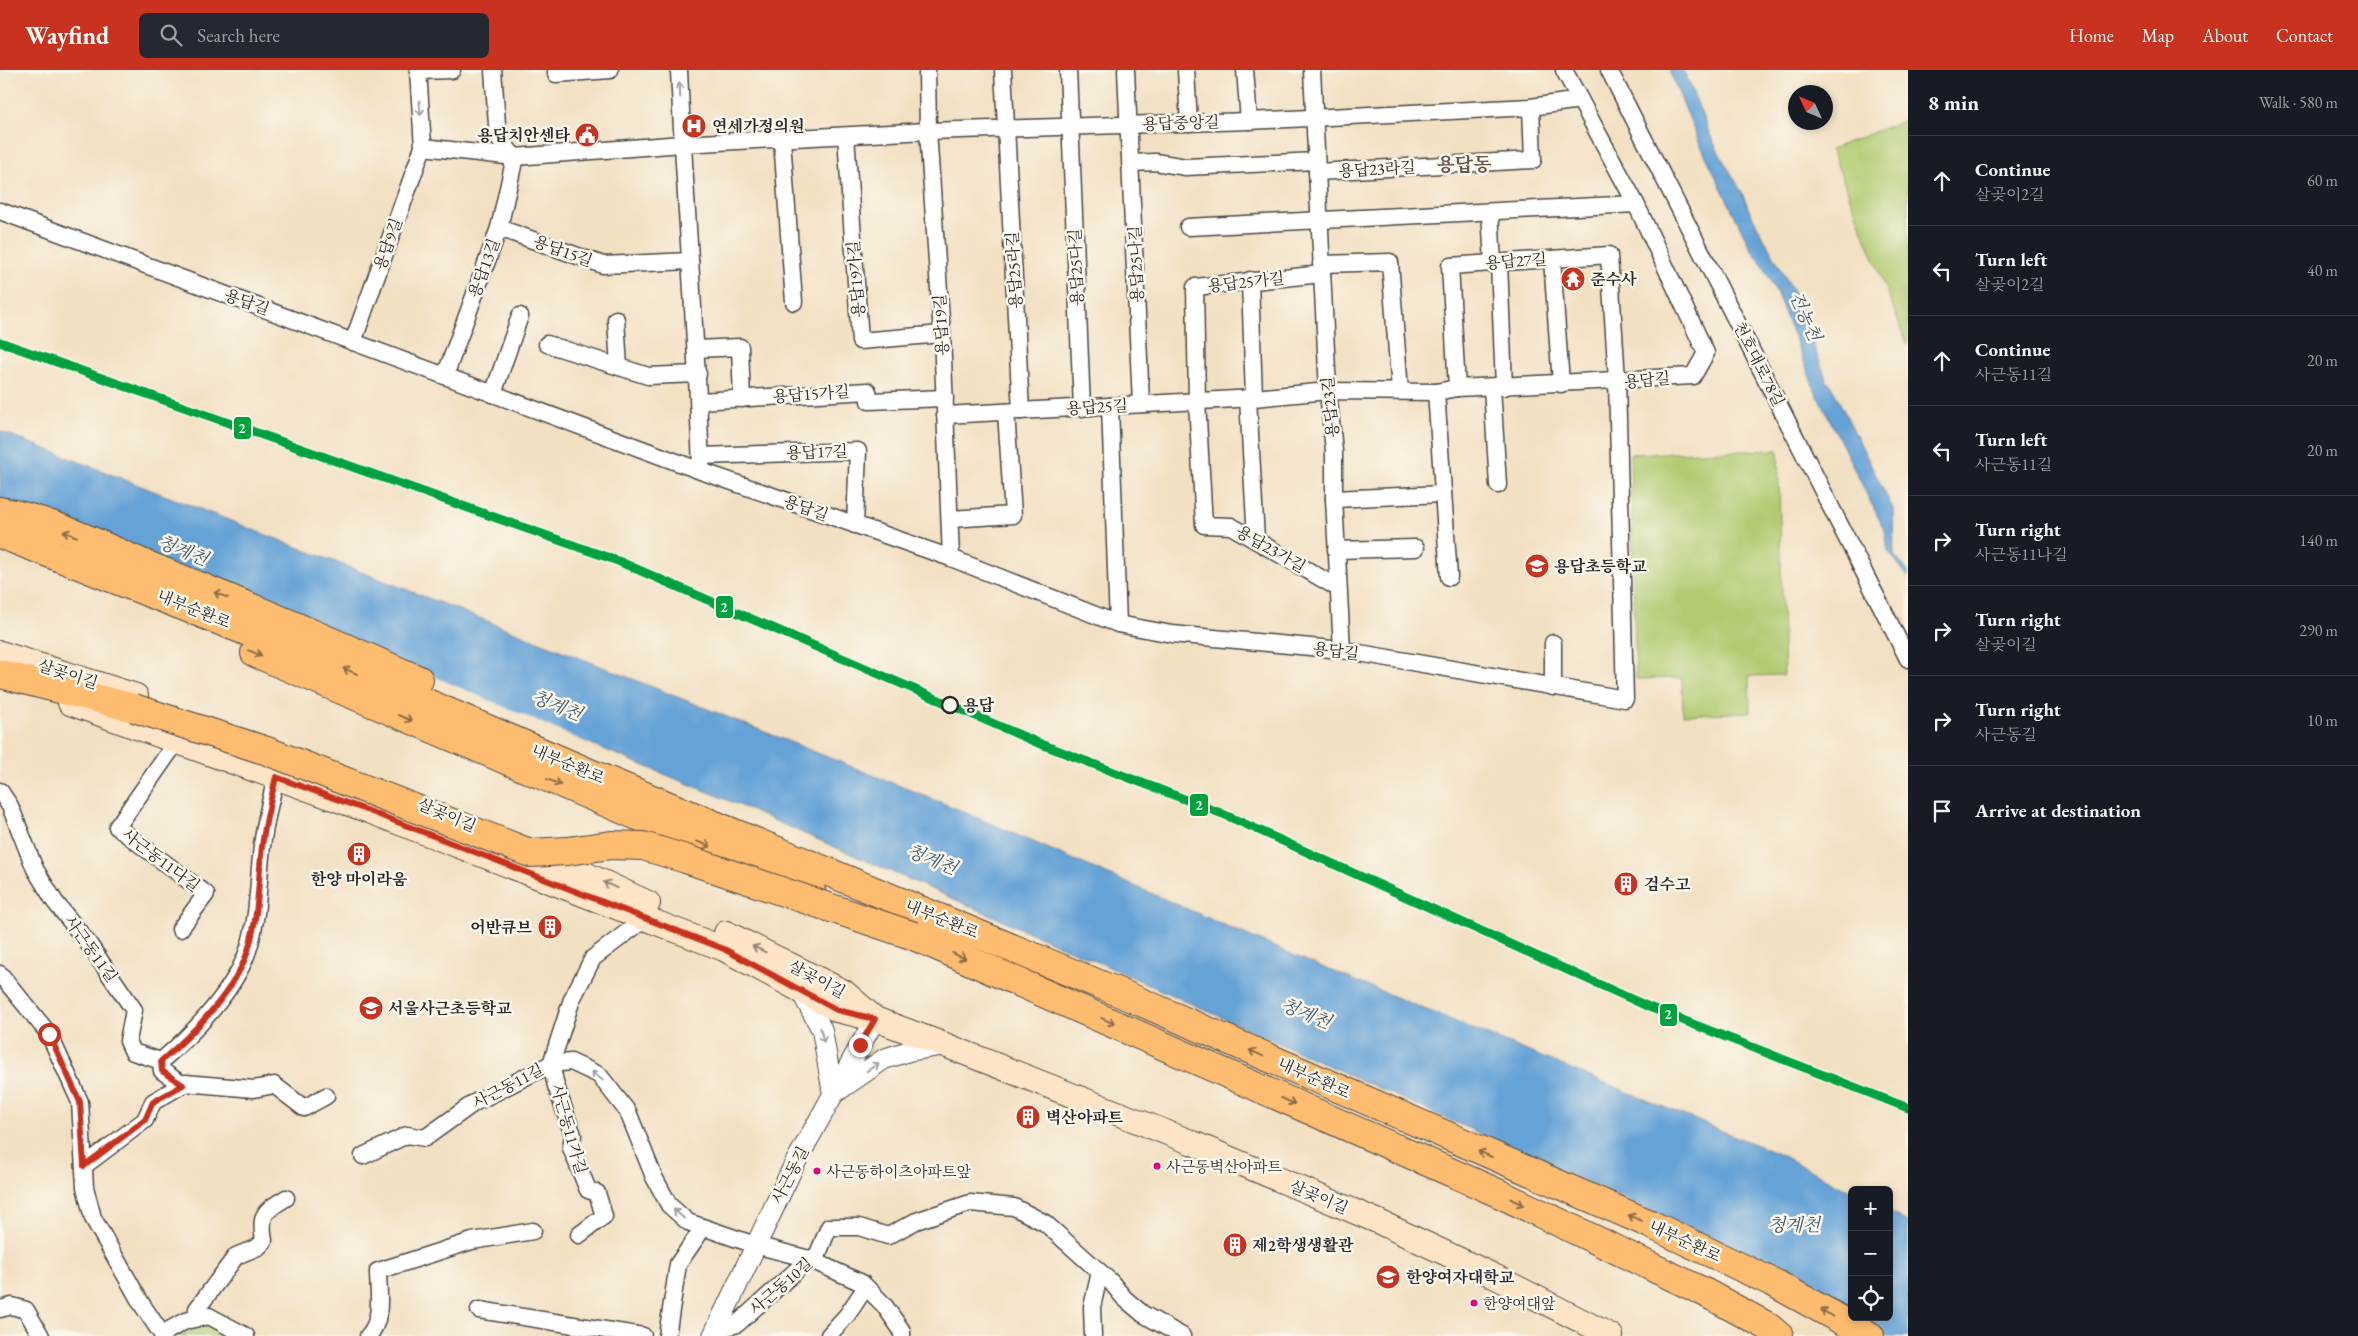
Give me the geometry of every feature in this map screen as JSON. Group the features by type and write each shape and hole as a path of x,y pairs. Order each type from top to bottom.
{"highway":[{"path":"0,511 27,517 246,605 464,700 542,735 604,779"},
{"name":"내부순환로","path":"0,534 337,666 1118,992 1650,1224 1776,1284 1870,1336"},
{"name":"내부순환로","path":"0,548 190,625 633,816 717,849 1498,1193 1704,1292 1767,1326 1779,1336"},
{"path":"0,674 134,708 267,751 530,853 568,851 611,845 643,846 914,936"}],"main road":[{"name":"살곶이길","path":"0,652 263,737 563,863 648,903 730,935 844,992 875,1019"},
{"name":"살곶이길","path":"0,678 427,833 724,949 837,1010 875,1019 945,1045 1193,1143 1456,1257 1611,1336"},
{"path":"276,777 282,768 290,764 302,762 326,764"},
{"path":"427,833 439,828 443,823 441,816 436,810"},
{"name":"살곶이길","path":"1456,1257 1493,1267 1628,1336"}],"street":[{"path":"423,147 418,71 452,70"},
{"path":"493,70 498,138 516,157"},
{"path":"556,70 556,74 610,70"},
{"path":"679,70 682,144 700,402 701,463"},
{"name":"용답19길","path":"927,70 928,131 942,334 951,558"},
{"name":"용답25라길","path":"1003,70 1014,412"},
{"name":"용답25다길","path":"1068,70 1082,408"},
{"name":"용답25나길","path":"1126,70 1142,404"},
{"path":"1186,70 1190,123"},
{"path":"1245,70 1249,121"},
{"name":"용답23길","path":"1312,70 1328,391 1334,451 1336,550 1342,650"},
{"name":"용답길","path":"0,211 493,394 701,463 856,525 951,558 1118,624 1172,634 1342,650 1625,699 1617,380 1693,376 1706,353 1636,204 1564,70"},
{"name":"천호대로78길","path":"1609,70 1908,659"},
{"name":"용답중앙길","path":"423,147 516,157 682,144 928,131 1249,121 1531,107 1580,100"},
{"name":"용답23라길","path":"1316,167 1533,160 1531,107"},
{"name":"용답19가길","path":"846,136 860,341 942,334"},
{"path":"782,140 794,302"},
{"name":"용답9길","path":"353,342 423,147"},
{"name":"용답13길","path":"445,376 499,228 516,157"},
{"path":"1131,163 1155,162 1186,167 1316,167"},
{"path":"1188,227 1636,204"},
{"path":"1490,212 1496,263 1498,485"},
{"name":"용답15길","path":"499,228 603,265 690,261"},
{"name":"용답27길","path":"1457,388 1450,266 1609,255 1617,380"},
{"path":"1552,259 1560,384"},
{"path":"1322,269 1390,262 1400,391"},
{"name":"용답25가길","path":"1197,401 1195,287 1322,269"},
{"path":"1250,280 1251,398 1256,540"},
{"path":"493,394 520,316"},
{"path":"616,319 619,366"},
{"path":"547,344 648,376 698,374"},
{"path":"696,349 740,347 742,399"},
{"name":"용답25길","path":"945,415 1251,398 1328,391 1436,392 1457,388 1617,380"},
{"name":"용답15가길","path":"700,402 868,391 869,401 944,398"},
{"path":"1436,392 1449,577"},
{"name":"용답23가길","path":"1197,401 1204,525 1231,526 1338,588"},
{"path":"1110,406 1118,624"},
{"path":"950,519 1013,515 1014,412"},
{"name":"용답17길","path":"701,463 858,451 856,525"},
{"path":"1334,499 1443,494"},
{"path":"1336,550 1416,548"},
{"path":"1553,643 1553,688"},
{"name":"사근동11다길","path":"177,741 117,827 206,894 180,929"},
{"path":"276,777 261,855 258,907 249,948 228,988 186,1040 161,1061 162,1071 183,1085 254,1089 274,1085 304,1108 326,1096"},
{"name":"사근동11길","path":"0,792 10,806 35,869 56,902 88,943 134,1010 128,1041 133,1052 161,1061"},
{"path":"551,1064 572,999 594,958 646,918"},
{"path":"0,974 49,1034 80,1102 85,1187 95,1222 141,1304 163,1335 196,1317 209,1316 246,1336"},
{"path":"801,991 822,1030 833,1094 884,1060 909,1051 945,1045"},
{"name":"사근동길","path":"714,1333 794,1165 875,1019"},
{"name":"사근동11길","path":"363,1156 407,1135 425,1138 474,1103 551,1064 571,1062 599,1075 628,1112 654,1177 669,1205 688,1222 755,1245 809,1259 845,1275 866,1287 884,1305 902,1331 902,1336"},
{"name":"사근동11가길","path":"551,1064 556,1086 574,1135 571,1148 588,1190 597,1193 604,1216 579,1235"},
{"path":"84,1166 145,1120 153,1102 183,1085"},
{"path":"196,1317 196,1309 236,1256 258,1247 264,1241 261,1223 265,1211 286,1198"},
{"name":"사근동10길","path":"714,1333 737,1324 809,1259 817,1256 829,1227 859,1227 888,1236 916,1221 970,1203 1014,1207 1045,1223 1105,1277 1124,1298 1144,1314 1182,1336"},
{"path":"667,1336 678,1264 704,1228"},
{"path":"368,1336 374,1330 379,1311 378,1271 472,1241 533,1231"},
{"path":"1093,1336 1092,1308 1105,1277"},
{"path":"829,1335 847,1315 866,1287"},
{"path":"0,1309 12,1306 26,1310 41,1336"},
{"path":"480,1310 643,1336"}],"green space":[{"path":"1908,119 1908,346 1831,149"},
{"path":"1778,450 1784,675 1749,676 1750,712 1683,715 1682,678 1636,679 1630,454"},
{"path":"201,1319 238,1336 174,1336"}],"water":[{"path":"1669,70 1683,70 1717,150 1794,293 1828,384 1830,383 1893,509 1894,555 1908,571 1908,577 1888,551 1885,531 1815,390 1777,294 1763,265 1751,249 1699,142"},
{"name":"청계천","path":"0,431 510,630 955,808 1300,958 1781,1155 1848,1190 1848,1321 1893,1321 1893,1214 1908,1223 1908,1336 1849,1336 1736,1249 1123,973 718,796 0,503"}],"pier":[{"path":"0,506 311,623 673,780"}],"transit line":[{"name":"2","path":"0,342 618,561 1036,742 1223,814 1649,1007 1908,1108"}],"place":[{"name":"연세가정의원","path":"694,126"},
{"name":"용답치안센타","path":"587,135"},
{"name":"준수사","path":"1573,279"},
{"name":"용답초등학교","path":"1537,566"},
{"name":"용답","path":"950,705"},
{"name":"한양 마이라움","path":"359,854"},
{"name":"검수고","path":"1626,884"},
{"name":"어반큐브","path":"550,927"},
{"name":"서울사근초등학교","path":"371,1008"},
{"name":"벽산아파트","path":"1028,1117"},
{"name":"사근동벽산아파트","path":"1157,1166"},
{"name":"사근동하이츠아파트앞","path":"817,1171"},
{"name":"제2학생생활관","path":"1235,1245"},
{"name":"한양여자대학교","path":"1388,1277"},
{"name":"한양여대앞","path":"1474,1303"}],"district":[{"name":"용답동","path":"1464,164"}],"route":[{"path":"49,1034 80,1102 84,1140 84,1166 145,1120 153,1102 183,1085 162,1071 161,1061 186,1040 228,988 249,948 258,907 261,855 276,777 369,811 724,949 837,1010 875,1019 860,1045"}],"water label":[{"name":"전농천","path":"1806,316"}]}
